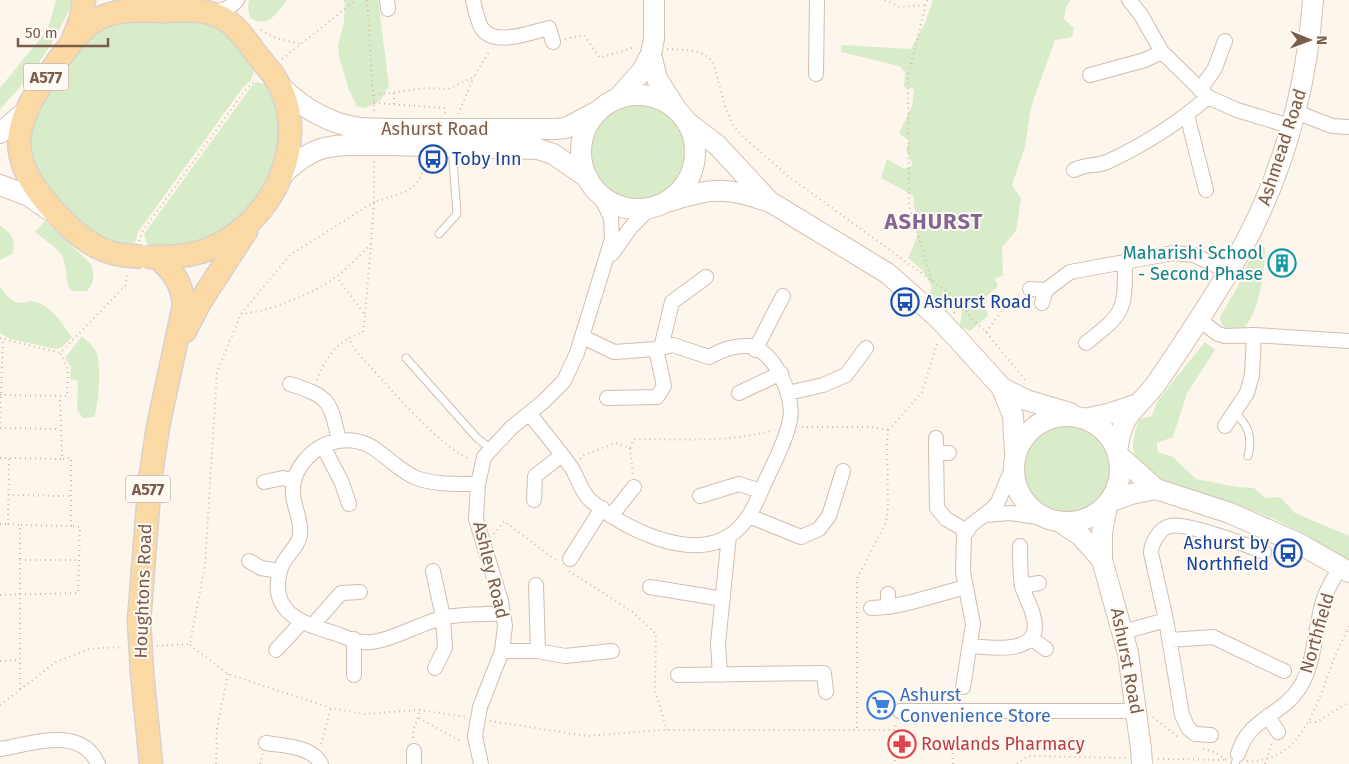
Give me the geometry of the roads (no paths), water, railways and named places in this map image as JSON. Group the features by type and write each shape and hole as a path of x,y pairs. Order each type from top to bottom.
{"main road":[{"name":"A577","path":"71,43 84,0"},
{"name":"A577","path":"126,5 205,11 246,28 287,106 291,136 284,173 263,205 242,228 211,248 177,257 138,257 93,246 61,219 31,184 24,169 19,137 24,113 35,92 71,43 100,18 126,5"},
{"name":"Houghtons Road","path":"173,360 200,302 263,205"},
{"name":"Houghtons Road","path":"138,257 170,268 183,292 182,319 158,427 145,522 139,621 150,764"}],"street":[{"path":"473,0 481,28 490,35 503,38 549,28 552,42"},
{"path":"654,0 652,47 657,79 682,116 694,138 695,157 691,175 680,191 658,205"},
{"path":"816,74 818,0"},
{"path":"1129,0 1141,15 1162,52 1204,94 1237,110 1332,126 1349,126"},
{"name":"Ashmead Road","path":"1118,453 1122,427 1135,405 1158,380 1229,272 1259,217 1278,171 1294,120 1310,46 1313,0"},
{"path":"205,11 216,12 235,2"},
{"path":"235,2 234,19 246,28"},
{"path":"1074,170 1085,164 1104,163 1144,144 1187,115 1204,94 1225,41"},
{"path":"652,47 642,71 617,99 599,111 588,125 582,143 582,161 588,178 600,195 615,204 632,209 658,205 690,194 717,190 751,195 772,203 887,273 944,317 947,338 1002,388 1037,404 1083,418 1104,432 1118,453 1138,476 1156,489 1230,513 1300,544 1345,570"},
{"path":"1090,75 1145,60 1162,52"},
{"name":"Ashurst Road","path":"271,73 316,114 375,140 426,145 448,137 538,149 553,154 588,178"},
{"path":"617,99 633,95 649,96 664,101 717,145 772,203"},
{"name":"Ashurst Road","path":"284,173 301,157 314,150 336,145 375,140 448,137 560,128 583,121 599,111"},
{"path":"0,133 24,113"},
{"path":"1187,115 1206,190"},
{"path":"0,185 28,196 61,219"},
{"name":"Ashley Road","path":"481,764 471,740 482,713 502,651 505,626 476,519 478,484 482,464 484,457 512,427 564,381 583,337 612,239 611,218 600,195"},
{"name":"Ashley Road","path":"606,263 618,242 658,205"},
{"path":"1030,289 1044,297 1070,272 1125,264 1173,253 1194,255 1229,272"},
{"path":"1086,343 1115,319 1125,300 1125,264"},
{"path":"607,398 657,397 664,386 659,348 672,302 706,277"},
{"path":"756,350 783,296"},
{"path":"1198,319 1218,334 1225,336 1254,335 1349,341"},
{"path":"1225,426 1247,393 1252,375 1254,335"},
{"path":"529,413 562,455 588,498 606,512 642,534 678,544 707,544 729,536 749,516 791,419 788,393 781,373 750,346 727,348 709,357 673,345 614,352 583,337"},
{"path":"788,393 823,386 846,374 866,348"},
{"path":"739,393 781,373"},
{"path":"290,384 322,395 331,407 339,441"},
{"path":"1002,388 1013,416 1014,480 1020,496 1031,508 1052,520"},
{"name":"Ashmead Road","path":"1083,418 1108,414 1135,405"},
{"path":"963,687 973,624 962,551 967,531 1000,498 1021,442 1032,428 1047,419 1064,416 1083,418"},
{"path":"936,438 942,453 937,508 946,519 967,531"},
{"path":"478,484 428,481 414,477 368,444 339,441 323,446 303,462 294,481 293,493 299,519 300,535 298,542 284,560 277,589 286,612 307,624 364,643 386,638 443,617 503,613"},
{"path":"323,446 342,483 349,504"},
{"path":"1108,503 1119,479 1118,453"},
{"path":"534,500 534,476 562,455"},
{"path":"749,516 801,536 820,529 829,516 843,471"},
{"path":"264,482 283,478 294,481"},
{"path":"700,496 738,484 761,491"},
{"path":"564,563 606,512 634,487"},
{"path":"985,515 1010,512 1052,520 1077,522 1093,516 1108,503 1131,494 1156,489"},
{"name":"Ashurst Road","path":"1108,503 1102,533 1102,560 1123,632 1138,712 1141,757"},
{"name":"Ashurst Road","path":"1052,520 1080,535 1102,560"},
{"path":"1211,735 1194,734 1188,728 1182,715 1170,640 1151,553 1153,544 1167,527 1175,526 1221,536 1264,552"},
{"path":"720,675 718,643 729,536"},
{"path":"971,646 1011,648 1021,645 1031,638 1035,622 1022,586 1020,546"},
{"path":"248,561 261,568 280,571"},
{"name":"Northfield","path":"1236,760 1247,733 1295,695 1304,682 1324,598 1345,570"},
{"path":"433,571 443,617 445,648 435,668"},
{"path":"1022,586 1038,583"},
{"path":"536,585 538,651"},
{"path":"650,587 723,600"},
{"path":"871,608 888,601 904,605 933,595 966,587"},
{"path":"276,650 341,593 360,592"},
{"path":"1123,632 1166,620"},
{"path":"1170,640 1213,637 1284,671"},
{"path":"1031,638 1046,648"},
{"path":"354,639 354,675"},
{"path":"502,651 538,651 565,656 612,651"},
{"path":"678,675 824,673 826,692"},
{"path":"900,711 1138,712"},
{"path":"1268,716 1275,738"},
{"path":"0,749 72,740 94,754 98,764"},
{"path":"266,743 303,750 319,760"}],"lane":[{"path":"439,234 457,214 448,137"},
{"path":"406,358 477,438 491,449"},
{"path":"1234,412 1246,424 1251,437 1248,456"}],"place":[{"name":"Toby Inn","path":"433,159"},
{"name":"Maharishi School - Second Phase","path":"1282,263"},
{"name":"Ashurst Road","path":"905,302"},
{"name":"Ashurst by Northfield","path":"1288,553"},
{"name":"Ashurst Convenience Store","path":"881,705"},
{"name":"Rowlands Pharmacy","path":"902,744"}],"district":[{"name":"ASHURST","path":"934,221"}]}
